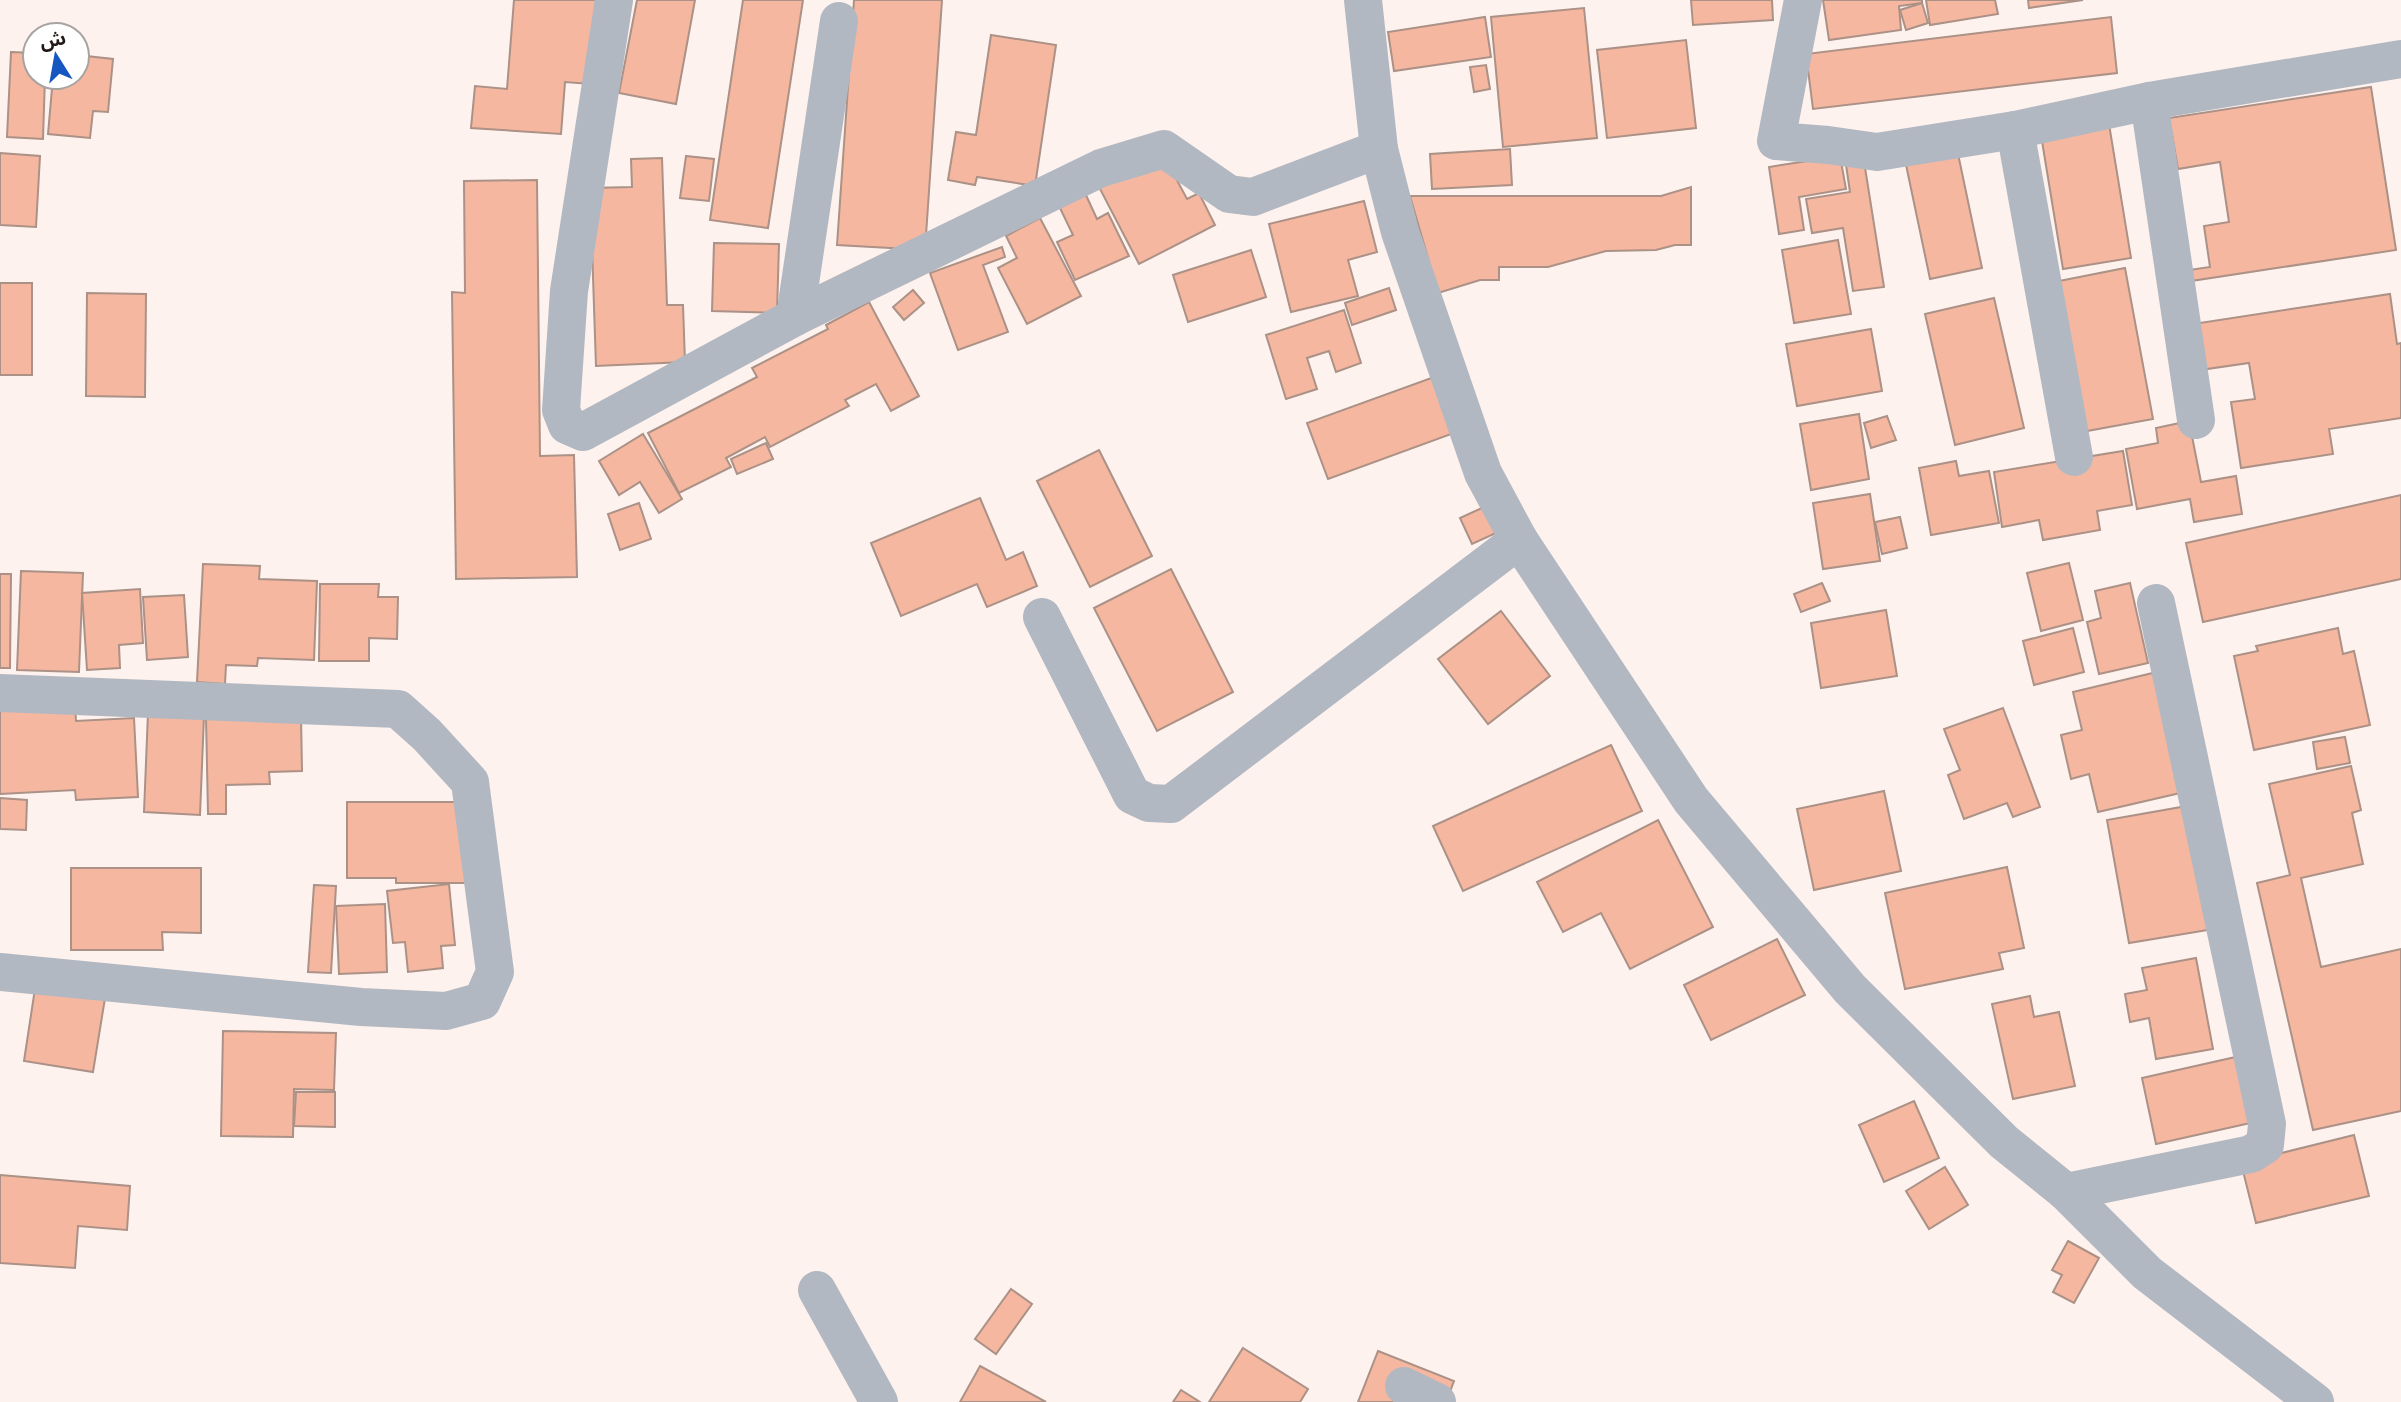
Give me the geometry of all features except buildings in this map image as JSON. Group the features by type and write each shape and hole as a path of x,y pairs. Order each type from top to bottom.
{"street":[{"path":"614,0 569,292 561,410 567,425 583,432 795,317 1101,168 1164,149 1229,194 1253,197 1379,149"},
{"path":"1363,0 1379,149 1400,232 1483,473 1518,540 1691,800 1850,989 2004,1142 2066,1192 2147,1273 2315,1402"},
{"path":"1803,0 1776,141 1877,152 2015,130 2148,101 2401,59"},
{"path":"795,317 839,21"},
{"path":"2148,101 2196,420"},
{"path":"2015,130 2074,457"},
{"path":"1042,617 1132,795 1149,803 1171,804 1518,540"},
{"path":"2066,1192 2250,1154 2265,1145 2267,1124 2157,603"},
{"path":"0,693 398,709 427,735 470,782 495,972 482,1001 446,1011 361,1007 0,972"},
{"path":"817,1290 878,1402"}]}
